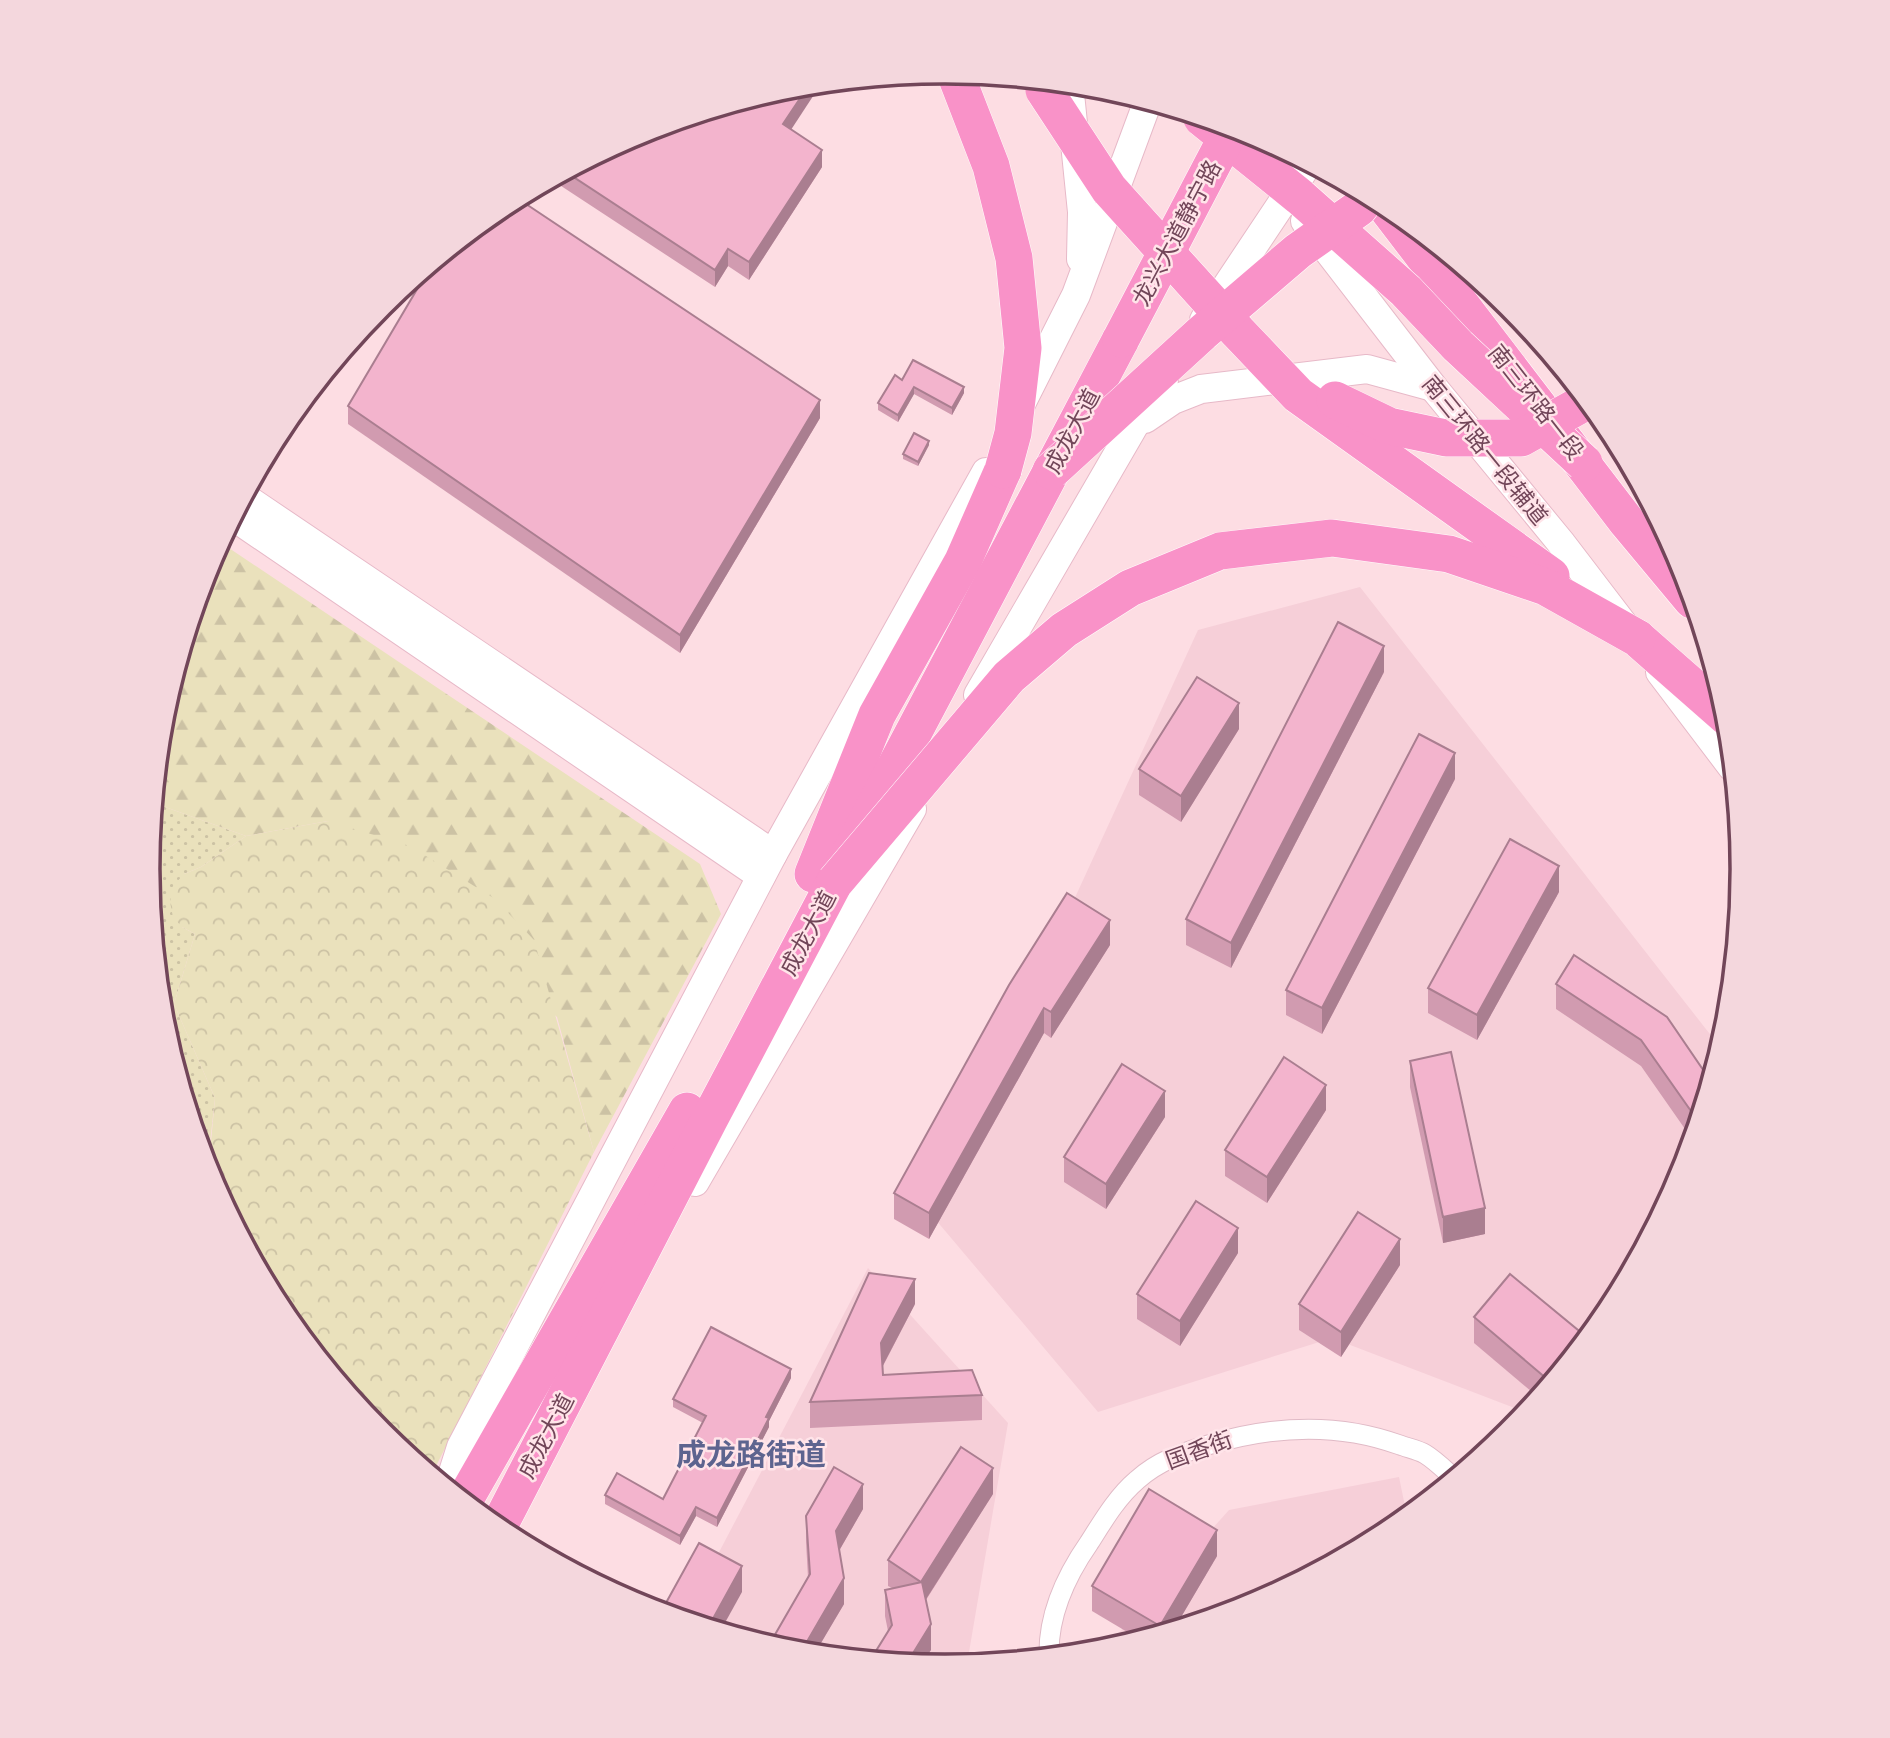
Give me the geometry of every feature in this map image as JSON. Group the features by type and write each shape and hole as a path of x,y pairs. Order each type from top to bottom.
{"highway":[{"path":"824,878 877,715 963,561 1003,470 1013,433 1023,348 1014,258 991,166 959,85"},
{"path":"1053,92 1109,190 1298,395 1637,638 1712,704"},
{"name":"龙兴大道静宁路","path":"1113,332 1209,130"},
{"path":"1225,136 1300,197 1406,291 1458,346 1584,463"},
{"name":"龙兴大道静宁路","path":"1113,332 1226,137"},
{"path":"1051,471 1202,333 1298,251 1362,204"},
{"name":"南三环路一段","path":"1406,234 1673,577"},
{"name":"成龙大道","path":"503,1518 587,1357 698,1116 1113,332"},
{"name":"成龙大道","path":"824,878 1051,471 1113,332"},
{"path":"1238,332 1325,396 1389,426 1446,438 1521,438 1579,406"},
{"path":"824,878 1009,677 1064,630 1130,588 1220,551 1332,538 1449,554 1546,587 1637,638"},
{"name":"成龙大道","path":"469,1493 698,1116"}],"main road":[{"path":"1050,91 1082,212 1083,247 1076,295"},
{"path":"451,1479 461,1447 767,865 995,455 1076,295 1145,110"},
{"name":"南三环路一段辅道","path":"1253,147 1285,196 1433,387 1562,544 1721,752"},
{"path":"587,1357 666,1234 1134,426 1303,171"},
{"path":"1134,426 1173,400 1200,389 1367,369 1433,387"},
{"path":"251,502 767,865"},
{"path":"241,522 767,865"}],"street":[{"name":"国香街","path":"1049,1647 1056,1605 1071,1570 1113,1506 1137,1479 1171,1456 1245,1434 1294,1428 1336,1430 1383,1438 1425,1454 1447,1472"}],"shaded area":[{"path":"1360,587 1712,1036 1688,1121 1670,1169 1625,1262 1568,1347 1515,1408 1332,1338 1098,1412 930,1213 1198,630"},
{"path":"868,1268 1008,1423 969,1653 894,1652 843,1647 792,1639 689,1610"},
{"path":"1399,1477 1405,1505 1337,1549 1292,1573 1197,1612 1118,1634 1229,1510"}],"green space":[{"path":"229,548 700,864 721,914 594,1152 557,1017 328,821 246,836 163,806 175,716 187,666 202,617"},
{"path":"163,806 246,836 201,867 184,874 182,927 195,934 174,1004 215,1098 210,1142 187,1072 167,971 160,869"},
{"path":"328,821 410,846 495,899 534,940 594,1152 436,1466 355,1387 292,1305 241,1216 211,1144 215,1098 174,1004 195,934 182,927 173,917 170,902 173,886 184,874 201,867 246,836"}],"building":[{"path":"801,98 783,124 822,150 749,262 728,249 715,270 574,178 645,144 693,126"},
{"path":"527,205 820,400 680,635 348,406 418,287 467,246"},
{"path":"913,360 964,387 952,408 914,387 898,415 878,403 895,375 902,380"},
{"path":"914,433 929,441 918,462 903,454"},
{"path":"1338,622 1384,646 1231,943 1186,919"},
{"path":"1197,677 1239,703 1181,796 1139,769"},
{"path":"1419,734 1455,753 1322,1008 1286,990"},
{"path":"1510,839 1559,866 1477,1015 1428,988"},
{"path":"1067,893 1110,920 1051,1012 1044,1008 929,1213 894,1193 1009,985"},
{"path":"1574,955 1667,1017 1703,1070 1691,1111 1641,1040 1556,984"},
{"path":"1451,1052 1485,1208 1443,1217 1410,1061"},
{"path":"1284,1057 1326,1085 1267,1177 1225,1150"},
{"path":"1122,1064 1165,1091 1106,1184 1064,1157"},
{"path":"1196,1201 1238,1228 1180,1321 1137,1294"},
{"path":"1358,1212 1400,1239 1341,1332 1299,1304"},
{"path":"869,1273 915,1279 881,1343 883,1375 972,1370 982,1395 810,1402"},
{"path":"1510,1274 1579,1331 1544,1376 1474,1317"},
{"path":"711,1327 791,1369 717,1518 696,1507 680,1536 605,1495 617,1473 663,1499 706,1416 673,1399"},
{"path":"961,1447 993,1468 921,1582 888,1560"},
{"path":"834,1467 863,1484 836,1531 844,1578 807,1641 775,1635 810,1574 806,1516"},
{"path":"1149,1489 1217,1530 1162,1623 1157,1624 1092,1586"},
{"path":"699,1543 742,1566 713,1618 666,1602"},
{"path":"922,1582 931,1624 913,1653 876,1650 892,1625 885,1590"}],"district":[{"name":"成龙路街道","path":"751,1455"}]}
